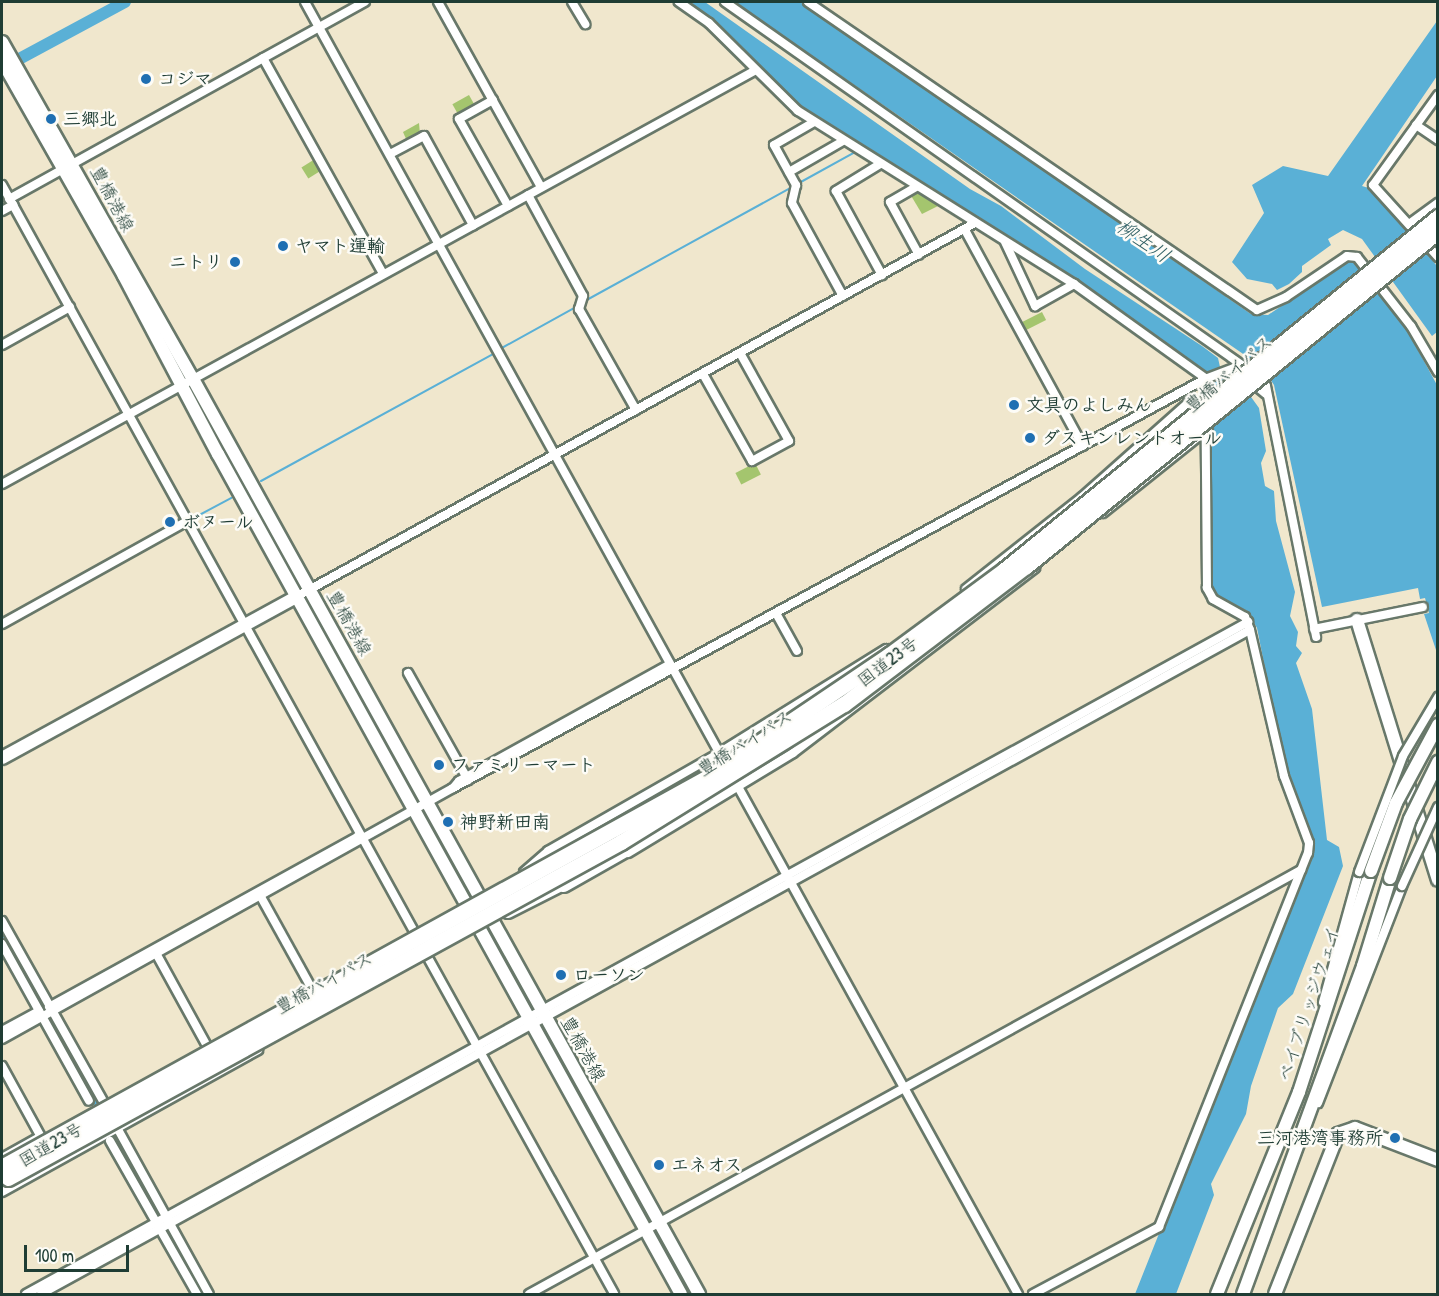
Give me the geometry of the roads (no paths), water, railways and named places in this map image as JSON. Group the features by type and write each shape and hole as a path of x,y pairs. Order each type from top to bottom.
{"highway":[{"name":"豊橋バイパス","path":"3,1170 642,816 814,706 1003,571 1437,217"},
{"name":"豊橋バイパス","path":"3,1170 621,842 844,704 1026,566 1437,231"},
{"path":"563,884 764,766 844,704"},
{"path":"524,872 618,822 814,706"}],"main road":[{"name":"豊橋港線","path":"2,42 180,386 414,810 467,903 486,923 543,1013 699,1294"},
{"name":"豊橋港線","path":"2,61 67,165 193,378 428,802 479,896 486,923 531,1020 681,1294"},
{"path":"2,758 296,597"},
{"path":"1358,620 1437,880"},
{"name":"ベイブリッジウェイ","path":"1217,1294 1268,1177 1307,1066 1365,872 1396,803 1437,725"},
{"name":"ベイブリッジウェイ","path":"1243,1294 1307,1125 1410,819 1437,762"},
{"path":"364,963 524,872"},
{"path":"486,923 563,884"},
{"path":"1275,1294 1338,1134 1355,1128 1437,1160"}],"street":[{"path":"305,2 1018,1294"},
{"path":"2,211 11,202 67,165 365,2"},
{"path":"438,2 542,187"},
{"path":"573,2 585,24"},
{"path":"679,2 709,23 756,70 814,122 1074,284 1203,376 1208,429 1207,588 1213,599 1240,613 1249,626 1284,776 1309,843 1301,870 1160,1227 1033,1294"},
{"path":"725,2 1209,338 1256,374 1266,386 1315,633 1358,620 1423,607"},
{"path":"808,2 1257,310 1296,290 1347,256 1357,257 1411,326 1437,372"},
{"path":"263,58 382,274"},
{"path":"2,484 756,70"},
{"path":"1437,95 1373,185 1434,247 1437,257"},
{"path":"493,100 459,119 508,206"},
{"path":"814,122 774,145 795,186 792,202 843,296"},
{"path":"1416,125 1437,140"},
{"path":"390,154 424,136 473,225"},
{"path":"789,172 843,141"},
{"path":"880,164 836,191 882,275"},
{"path":"2,185 415,933"},
{"path":"916,187 890,202 919,255"},
{"path":"528,195 583,296 579,309 636,410"},
{"path":"1409,224 1437,203"},
{"path":"296,597 975,223"},
{"path":"965,230 1081,443"},
{"path":"1005,242 1035,306 1074,284"},
{"path":"2,345 70,307"},
{"path":"703,374 752,462 789,441 740,353"},
{"path":"2,1040 75,996 258,897 467,779 672,667 777,615 1081,443 1182,392 1203,376 1228,368 1266,394"},
{"path":"1182,392 1208,429"},
{"path":"524,872 548,851 719,753 889,647 1044,528 1189,402"},
{"name":"国道23号","path":"563,884 583,879 739,790 906,669 1208,429"},
{"path":"2,624 187,521"},
{"path":"1044,528 1061,547"},
{"path":"777,615 796,651"},
{"path":"40,1294 162,1222 1249,626"},
{"path":"889,647 906,669"},
{"path":"408,673 467,779"},
{"path":"1365,872 1403,756 1437,697"},
{"path":"1307,1125 1326,1088 1402,886 1437,807"},
{"path":"529,1294 1301,870"},
{"path":"258,897 312,989"},
{"path":"2,921 88,1101"},
{"name":"国道23号","path":"2,1192 486,923"},
{"path":"2,944 104,1104 117,1128 124,1150 162,1222 172,1250 197,1294"},
{"path":"154,954 207,1046"},
{"path":"427,956 614,1294"},
{"path":"3,1170 41,1137 312,989 364,963 375,984"},
{"path":"2,1031 45,1013"},
{"path":"2,1066 41,1137"},
{"path":"82,1089 92,1083"},
{"path":"110,1141 124,1150"},
{"path":"162,1222 182,1245 209,1294"},
{"path":"172,1250 182,1245"},
{"path":"26,1294 73,1273"},
{"path":"190,1281 199,1276"}],"water":[{"path":"691,2 705,2 970,189 1001,206 1085,269 1202,346 1218,358 1220,367 1241,383 1259,408 1266,451 1261,463 1265,486 1274,491 1276,521 1295,592 1290,616 1298,632 1296,646 1302,653 1296,663 1312,709 1327,840 1339,847 1343,866 1293,994 1278,1008 1251,1086 1246,1114 1211,1184 1214,1195 1176,1294 1135,1294 1314,843 1281,749 1257,628 1247,611 1219,596 1211,587 1211,385 1204,370 1076,280 804,109"},
{"name":"柳生川","path":"734,2 800,2 1251,314 1268,315 1346,262 1355,262 1406,328 1437,385 1437,653 1424,614 1429,613 1425,598 1420,599 1418,588 1322,607 1274,385 1262,367"},
{"path":"1437,21 1437,76 1362,186 1372,189 1437,266 1437,332 1432,336 1362,239 1343,230 1328,239 1331,245 1302,266 1302,272 1289,284 1277,290 1272,284 1247,279 1232,262 1264,213 1252,185 1283,166 1328,176"}],"waterway":[{"path":"21,58 125,2"},
{"path":"1424,108 1438,88"},
{"path":"799,183 857,151"},
{"path":"583,302 794,186"},
{"path":"500,349 576,307"},
{"path":"261,481 495,353"},
{"path":"960,507 1197,377"},
{"path":"190,520 231,498"},
{"path":"2,932 94,1099"},
{"path":"115,1137 202,1294"}],"place":[{"name":"コジマ","path":"146,79"},
{"name":"三郷北","path":"51,119"},
{"name":"ヤマト運輸","path":"283,246"},
{"name":"ニトリ","path":"235,262"},
{"name":"文具のよしみん","path":"1014,405"},
{"name":"ダスキンレントオール","path":"1030,438"},
{"name":"ボヌール","path":"170,522"},
{"name":"ファミリーマート","path":"439,765"},
{"name":"神野新田南","path":"448,822"},
{"name":"ローソン","path":"561,975"},
{"name":"三河港湾事務所","path":"1395,1138"},
{"name":"エネオス","path":"659,1165"}]}
